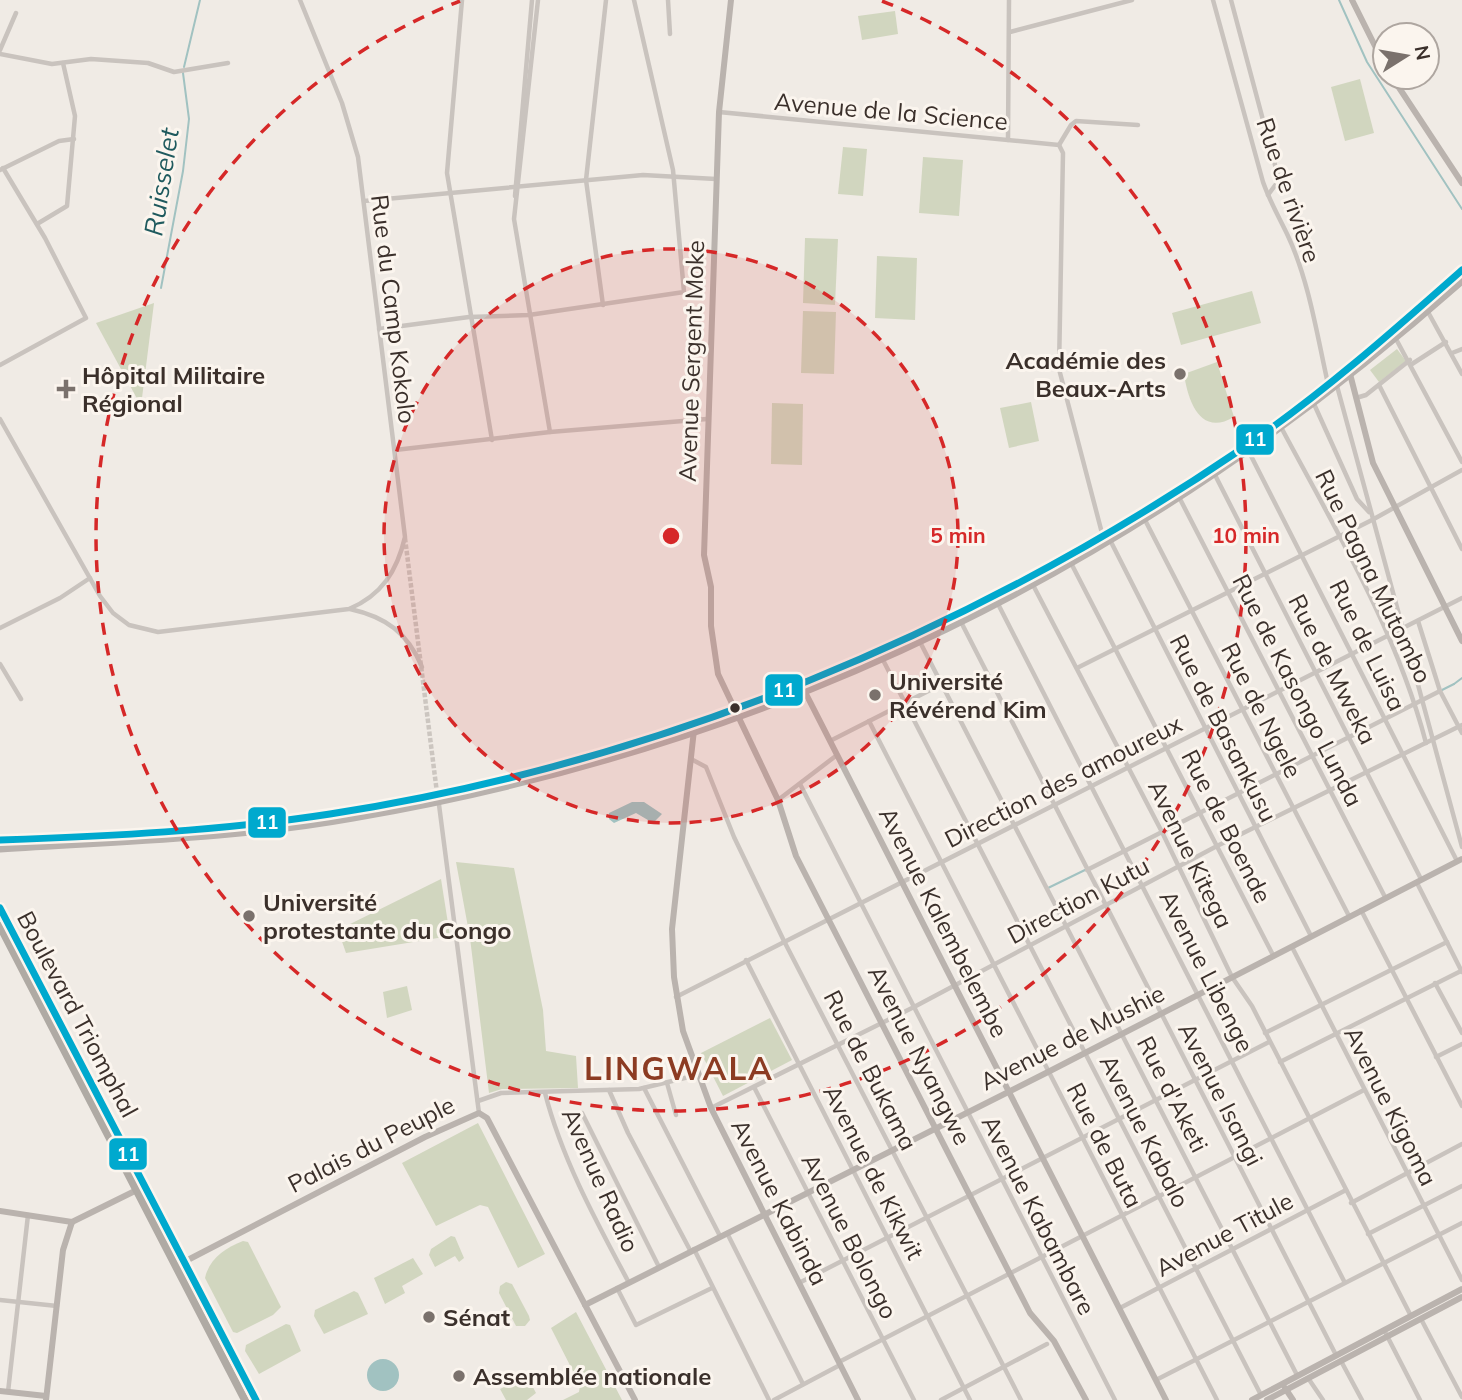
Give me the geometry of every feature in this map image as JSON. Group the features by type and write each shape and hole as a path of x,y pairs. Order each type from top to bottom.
{"highway":[{"name":"Boulevard Triomphal","path":"0,908 257,1400"},
{"name":"Boulevard Triomphal","path":"0,926 245,1400"}],"main road":[{"path":"803,690 1072,565 1106,540 1282,429 1314,404 1462,271"},
{"path":"1350,372 1396,339 1462,282"},
{"path":"0,849 209,837 306,826 533,781 694,734 883,660 961,622 1180,499 1332,387"},
{"path":"0,840 152,834 371,808 573,762 694,724 736,716"}],"street":[{"name":"Rue du Camp Kokolo","path":"0,419 90,578 113,613 129,625 151,631 205,628 349,608 368,599 386,583 405,537 358,157 342,103 300,0"},
{"path":"462,0 447,167 469,317 492,440"},
{"path":"532,0 515,225 550,432"},
{"path":"516,186 538,0"},
{"path":"603,305 586,180 606,0"},
{"path":"379,329 469,317 529,315 684,292 673,174 654,77 634,0"},
{"path":"668,0 670,34"},
{"name":"Avenue Sergent Moke","path":"731,0 719,112 704,555 711,587 714,656 736,716"},
{"path":"1008,140 1009,0"},
{"path":"1010,32 1132,0"},
{"name":"Rue de rivière","path":"1213,0 1268,195 1288,236 1332,387 1367,494 1369,513"},
{"path":"1231,0 1279,180 1268,195"},
{"path":"1352,0 1371,38"},
{"path":"16,13 0,52 63,64 91,59 148,63 174,72 228,63"},
{"path":"37,224 67,206 75,116 63,64"},
{"path":"1401,91 1462,183"},
{"name":"Avenue de la Science","path":"719,112 1059,145"},
{"path":"1106,540 1059,369 1063,153 1059,145 1070,125 1076,121 1138,125"},
{"path":"0,365 86,318 37,224 2,169 59,141 75,139"},
{"path":"364,201 673,174 716,179"},
{"path":"1427,312 1462,374"},
{"path":"1396,339 1411,362 1462,463"},
{"path":"1356,398 1446,342"},
{"path":"1452,353 1462,349"},
{"path":"1350,372 1373,463 1462,640"},
{"path":"1379,385 1462,550"},
{"path":"1314,404 1357,499 1372,520 1418,702 1433,739 1462,848"},
{"path":"394,450 550,432 707,419"},
{"name":"Rue Pagna Mutombo","path":"1282,429 1389,635 1418,702 1426,743"},
{"name":"Rue de Luisa","path":"1247,449 1303,554 1403,756 1460,860"},
{"path":"1077,668 1372,520 1462,470"},
{"name":"Rue de Mweka","path":"1215,475 1367,774 1462,972"},
{"name":"Rue de Kasongo Lunda","path":"1180,499 1385,897"},
{"name":"Rue de Ngele","path":"1145,520 1349,916"},
{"name":"Rue de Basankusu","path":"1106,540 1311,936"},
{"name":"Rue de Boende","path":"1072,565 1273,955"},
{"path":"0,628 60,598 90,578"},
{"name":"Avenue Kitega","path":"1033,585 1162,832 1232,976 1265,1032 1411,1316"},
{"name":"Direction des amoureux","path":"677,997 1462,598"},
{"name":"Avenue Libenge","path":"996,601 1344,1281"},
{"name":"Rue du Camp Kokolo","path":"349,608 376,616 398,630 414,650 422,667"},
{"path":"1418,621 1440,691 1462,733"},
{"name":"Avenue Isangi","path":"961,622 1306,1301 1362,1400"},
{"name":"Rue d'Aketi","path":"920,642 1272,1321 1297,1375"},
{"name":"Avenue Kabalo","path":"883,660 1157,1195 1264,1397"},
{"path":"0,664 20,699"},
{"path":"830,741 942,684"},
{"name":"Avenue Kalembelembe","path":"803,690 1166,1400"},
{"path":"1087,870 1440,691"},
{"name":"Avenue Nyangwe","path":"736,716 778,800 792,847 828,919 1030,1313 1054,1341 1086,1400"},
{"name":"Rue de Buta","path":"869,722 1216,1399"},
{"name":"Avenue Kabinda","path":"694,724 674,889 672,954 677,997 697,1075 711,1108 858,1400"},
{"name":"Direction Kutu","path":"711,1108 914,1007 1217,846 1367,774 1460,725"},
{"path":"778,800 837,755"},
{"name":"Rue de Bukama","path":"691,759 706,767 734,837 784,941 1021,1400"},
{"name":"Avenue Kabambare","path":"800,783 1115,1400"},
{"path":"438,800 479,1113"},
{"name":"Avenue de Mushie","path":"585,1305 628,1281 1086,1053 1460,860"},
{"path":"1361,909 1462,1106"},
{"path":"1265,1032 1447,942"},
{"name":"Avenue Kigoma","path":"1291,946 1462,1280"},
{"name":"Avenue de Kikwit","path":"746,960 970,1400"},
{"path":"1280,1062 1435,983 1462,972"},
{"path":"1435,983 1462,1033"},
{"path":"799,1283 1269,1042"},
{"path":"1436,1057 1462,1044"},
{"path":"478,1101 501,1093 644,1088 697,1075"},
{"path":"667,1083 676,1115"},
{"name":"Avenue Bolongo","path":"754,1087 914,1400"},
{"path":"644,1088 803,1384"},
{"path":"609,1090 624,1125 771,1400 1157,1195 1364,1090"},
{"name":"Avenue Radio","path":"545,1093 576,1179 628,1281"},
{"name":"Palais du Peuple","path":"176,1267 435,1132 479,1113 487,1118 635,1400"},
{"path":"582,1114 659,1267"},
{"path":"1351,1203 1462,1144"},
{"path":"0,1210 72,1222 145,1186"},
{"path":"1368,1234 1462,1186"},
{"name":"Avenue Titule","path":"1120,1308 1346,1190"},
{"path":"8,1392 28,1214"},
{"path":"0,1391 46,1398 64,1242 72,1222"},
{"path":"1156,1380 1344,1281 1462,1223"},
{"path":"616,1288 636,1325 712,1288"},
{"path":"1385,1333 1462,1289"},
{"path":"1252,1400 1308,1377 1385,1333 1462,1297"},
{"path":"0,1300 58,1306"},
{"path":"1420,1318 1462,1397"},
{"path":"1385,1333 1420,1400"},
{"path":"941,1400 1047,1344"},
{"path":"1284,1386 1297,1375 1338,1358"},
{"path":"1308,1377 1323,1400"},
{"path":"1284,1386 1293,1400"}],"green space":[{"path":"895,11 898,34 862,40 858,16"},
{"path":"1360,79 1374,133 1345,141 1331,87"},
{"path":"843,147 867,149 863,196 838,194"},
{"path":"923,157 963,160 959,216 919,213"},
{"path":"805,238 838,239 835,305 803,303"},
{"path":"877,256 917,258 915,320 875,318"},
{"path":"1252,291 1261,323 1181,345 1172,313"},
{"path":"154,303 141,406 96,323"},
{"path":"803,311 836,312 834,374 801,373"},
{"path":"1397,349 1406,361 1379,382 1370,370"},
{"path":"1217,362 1234,417 1212,423 1204,419 1193,405 1184,374"},
{"path":"1031,402 1039,441 1009,448 1000,408"},
{"path":"772,403 803,404 802,465 771,464"},
{"path":"456,862 514,868 543,1010 546,1051 576,1056 578,1088 502,1089 489,1093 470,938"},
{"path":"441,879 450,936 346,953 338,930"},
{"path":"407,986 412,1010 387,1018 383,992"},
{"path":"770,1018 792,1060 723,1096 701,1053"},
{"path":"478,1123 545,1254 518,1268 488,1207 480,1205 436,1226 402,1163"},
{"path":"451,1236 455,1237 464,1258 459,1262 455,1256 435,1267 429,1255 431,1249"},
{"path":"243,1241 248,1242 281,1307 273,1315 237,1333 233,1332 205,1278 210,1265 219,1255"},
{"path":"413,1258 423,1274 402,1286 405,1293 385,1304 374,1278"},
{"path":"506,1282 512,1284 529,1316 530,1320 525,1326 516,1326 499,1293 500,1286"},
{"path":"354,1291 358,1293 368,1314 324,1334 314,1316 315,1310"},
{"path":"576,1312 622,1400 563,1400 579,1392 580,1385 551,1328"},
{"path":"286,1324 290,1325 301,1351 259,1374 245,1351 246,1345"},
{"path":"525,1372 536,1393 527,1400 506,1400 500,1389 519,1380 517,1374"}],"water":[{"path":"632,802 644,802 662,814 653,823 636,813 614,823 609,819 609,813"},
{"path":"383,1359 394,1364 399,1375 394,1386 383,1391 372,1386 367,1375 372,1364"}],"waterway":[{"name":"Ruisselet","path":"184,67 200,0"},
{"path":"1339,0 1367,62 1462,209"},
{"name":"Ruisselet","path":"161,288 183,171 189,119 183,73"},
{"path":"1454,684 1462,678"},
{"path":"1442,690 1454,684"},
{"path":"1048,888 1087,869"}],"tunnel":[{"path":"405,538 437,793"}],"transit line":[{"name":"11","path":"0,840 248,825 330,814 452,791 572,761 690,725 806,682 920,632 1031,576 1139,515 1243,448 1300,407 1383,340 1462,270"},
{"name":"11","path":"0,908 256,1400"}],"place":[{"name":"Académie des Beaux-Arts","path":"1180,374"},
{"name":"Hôpital Militaire Régional","path":"66,389"},
{"name":"Université Révérend Kim","path":"875,695"},
{"name":"Université protestante du Congo","path":"249,916"},
{"name":"Sénat","path":"429,1317"},
{"name":"Assemblée nationale","path":"459,1376"}],"district":[{"name":"LINGWALA","path":"679,1068"}]}
